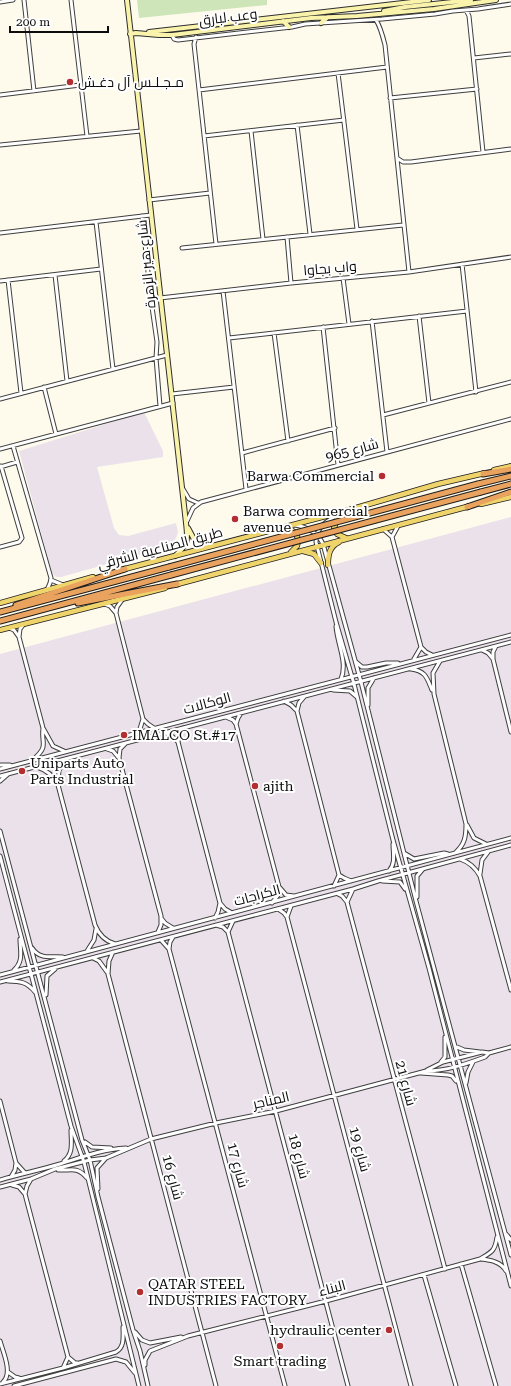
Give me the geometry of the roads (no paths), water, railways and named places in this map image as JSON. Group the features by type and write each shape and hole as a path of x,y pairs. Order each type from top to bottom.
{"highway":[{"path":"483,474 511,469"},
{"name":"طريق الصناعية الشرقي","path":"0,612 511,476"},
{"name":"طريق الصناعية الشرقي","path":"0,621 511,484"},
{"path":"467,507 511,492"},
{"path":"0,612 35,598 125,569"},
{"path":"59,605 96,600 177,584"}],"main road":[{"name":"طريق الصناعية الشرقي","path":"0,603 349,510 438,484 511,466"},
{"path":"2,629 122,600 323,544 511,497"},
{"path":"346,538 335,532 334,525 337,519 349,510"},
{"path":"283,527 294,531 298,540 297,546 294,550 286,554"},
{"path":"328,565 330,550 335,544 346,538"},
{"path":"299,551 307,551 314,554 321,563"}],"street":[{"path":"0,2 13,0"},
{"path":"24,0 34,91"},
{"path":"71,0 87,136"},
{"name":"شارع هير الزهرة","path":"126,0 186,524 186,544 174,557"},
{"name":"وعب لبارق","path":"130,27 135,31 148,32 231,21 429,0"},
{"path":"372,15 405,7 471,0"},
{"name":"وعب لبارق","path":"130,34 172,34 328,17 372,15 434,9 496,0"},
{"path":"172,34 173,38 177,40 305,24 430,15 511,4"},
{"path":"430,15 434,9"},
{"path":"466,10 469,16 483,152"},
{"path":"469,16 472,10"},
{"path":"321,23 328,17"},
{"path":"382,19 380,32 384,42 409,272"},
{"path":"376,20 380,25"},
{"path":"283,22 289,27"},
{"path":"196,37 194,44 216,244"},
{"path":"189,38 194,44"},
{"path":"474,58 511,54"},
{"path":"199,90 387,67"},
{"path":"338,73 357,230"},
{"path":"0,95 80,85"},
{"path":"390,98 477,89"},
{"path":"204,136 344,120"},
{"path":"297,125 310,234"},
{"path":"0,145 141,130"},
{"path":"250,131 263,239"},
{"path":"397,158 401,161 408,162 511,149"},
{"path":"149,200 210,193"},
{"path":"0,233 151,215"},
{"path":"142,216 150,300 157,342 156,358 160,406"},
{"path":"96,222 113,369"},
{"path":"182,248 404,224"},
{"path":"287,237 291,283"},
{"name":"واب بجاوا","path":"150,300 291,283 409,272 511,257"},
{"path":"462,264 476,392"},
{"path":"0,281 101,269"},
{"path":"55,275 67,381"},
{"path":"343,278 349,324"},
{"path":"8,280 21,393"},
{"path":"223,291 246,489"},
{"path":"229,338 467,310"},
{"path":"418,316 429,403"},
{"path":"372,321 387,452"},
{"path":"322,327 335,428 338,465"},
{"path":"274,333 288,440"},
{"path":"0,399 167,355"},
{"path":"383,415 511,382"},
{"path":"44,387 56,434"},
{"path":"172,394 234,387"},
{"path":"0,450 173,403"},
{"name":"شارع 965","path":"198,503 511,419"},
{"path":"242,453 335,428"},
{"path":"13,446 51,580 47,590"},
{"path":"0,546 20,542 22,538 1,467 17,462"},
{"path":"181,485 189,499 198,503 192,510 186,524"},
{"path":"349,510 326,522 320,528 316,535 317,546 336,622 358,698 393,840 429,968 511,1286"},
{"name":"شارع هير الزهرة","path":"186,524 196,543 211,547"},
{"path":"392,537 400,524"},
{"path":"292,525 304,527 316,535 323,544 361,682 410,872 416,901 456,1045 511,1256"},
{"path":"383,529 392,537 421,648 433,655"},
{"path":"51,580 63,585"},
{"path":"122,600 117,607 116,613 143,719 154,728"},
{"path":"104,604 110,606 116,613"},
{"path":"336,622 344,669 341,679"},
{"path":"26,623 23,624 20,629 20,637 43,728 44,748 33,760"},
{"path":"2,629 14,630 20,637"},
{"name":"الوكالات","path":"0,769 511,635"},
{"name":"الوكالات","path":"0,776 511,642"},
{"path":"496,646 493,652 493,659 511,732"},
{"path":"414,660 421,648"},
{"path":"482,649 493,659"},
{"path":"440,660 433,673 434,694 466,824 465,841 454,853"},
{"name":"الوكالات","path":"355,662 362,667 367,668 386,663 406,662"},
{"path":"408,669 424,674 434,694"},
{"path":"368,711 368,688 374,678"},
{"name":"الوكالات","path":"327,690 350,692 358,698"},
{"path":"305,696 299,703 297,711 339,874 352,882"},
{"path":"284,701 297,711"},
{"path":"236,724 242,712"},
{"path":"226,717 236,724 279,887 278,895 272,903"},
{"path":"139,732 143,719"},
{"path":"43,728 53,746 65,752"},
{"path":"183,728 178,742 220,903 225,909 232,913"},
{"path":"164,733 170,735 178,742"},
{"path":"126,742 120,749 119,758 161,916 161,925 157,933"},
{"path":"105,748 113,751 119,758"},
{"path":"67,759 59,770 58,785 96,930 92,945 85,953"},
{"name":"الوكالات","path":"0,765 13,765"},
{"path":"35,766 44,769 50,774 58,785"},
{"path":"0,781 9,773"},
{"path":"466,824 474,838 488,844"},
{"path":"0,831 30,946 46,999 82,1140 90,1160 98,1197 133,1330 140,1351 148,1386"},
{"name":"الكراجات","path":"0,975 352,882 511,838"},
{"path":"389,871 394,862 393,840"},
{"name":"الكراجات","path":"0,982 292,906 511,845"},
{"path":"488,851 480,865 480,876 511,990"},
{"name":"الكراجات","path":"404,853 414,858 444,853 450,854"},
{"path":"0,856 71,1126 84,1162 139,1386"},
{"path":"460,859 470,863 480,876"},
{"path":"416,901 417,876 423,869"},
{"path":"334,886 339,874"},
{"name":"الكراجات","path":"378,881 400,882 408,892"},
{"path":"279,887 286,894 295,897"},
{"path":"346,902 353,889"},
{"name":"شارع 21","path":"337,893 342,896 346,902 445,1269"},
{"path":"216,918 220,903"},
{"path":"287,917 288,911 292,906"},
{"path":"278,909 287,917"},
{"path":"161,916 167,925 175,928"},
{"name":"شارع 19","path":"287,917 411,1386"},
{"path":"216,925 223,927 228,932 233,921"},
{"path":"95,925 104,939 115,944"},
{"name":"شارع 18","path":"228,932 348,1386"},
{"path":"12,972 21,960 20,935"},
{"path":"169,949 173,936"},
{"name":"شارع 17","path":"161,940 169,949 285,1386"},
{"name":"الكراجات","path":"30,946 36,953 42,956 69,957"},
{"name":"شارع 16","path":"113,952 109,961 108,974 216,1386"},
{"name":"شارع 16","path":"92,958 99,961 108,974"},
{"path":"46,999 47,976 60,966"},
{"name":"الكراجات","path":"4,981 23,982 36,993"},
{"path":"440,1064 445,1057 445,1033"},
{"name":"المناجر","path":"456,1045 459,1049 489,1053 511,1047"},
{"name":"المناجر","path":"0,1187 31,1179 55,1169 90,1160 106,1158 151,1139 216,1123 276,1111 334,1094 426,1071 440,1064 482,1052"},
{"name":"المناجر","path":"426,1071 436,1071 454,1067 485,1057 489,1053"},
{"path":"466,1084 468,1072 474,1061"},
{"name":"المناجر","path":"418,1073 452,1076 458,1084"},
{"path":"0,1101 16,1163 15,1170 11,1177"},
{"path":"60,1164 68,1157 71,1151 71,1126"},
{"name":"المناجر","path":"82,1140 87,1145 92,1147 117,1149"},
{"name":"المناجر","path":"0,1180 60,1164 88,1154 129,1148"},
{"path":"98,1197 96,1171 99,1165 106,1158"},
{"path":"16,1163 25,1173"},
{"name":"المناجر","path":"55,1169 75,1169 82,1172 87,1178"},
{"path":"25,1194 31,1179"},
{"path":"11,1185 19,1187 25,1194 68,1358 75,1363 78,1363"},
{"path":"505,1233 511,1240"},
{"name":"البناء","path":"145,1373 145,1360 150,1351 188,1336 385,1286 480,1259 494,1250 498,1235"},
{"name":"البناء","path":"480,1259 500,1264 504,1267 508,1275"},
{"path":"461,1264 496,1386"},
{"path":"424,1274 456,1386"},
{"path":"0,1384 109,1355 119,1350 122,1345 123,1338 122,1320"},
{"name":"البناء","path":"133,1330 142,1340 150,1342 188,1336"},
{"path":"0,1341 8,1372 6,1380 0,1384"},
{"path":"62,1368 68,1358"},
{"path":"14,1386 116,1359 126,1362 136,1376"},
{"path":"8,1372 15,1378 21,1378"}],"place":[{"name":"مـجـلـس آل دغـش","path":"70,82"},
{"name":"Barwa Commercial","path":"382,476"},
{"name":"Barwa commercial avenue","path":"235,519"},
{"name":"IMALCO St.#17","path":"124,735"},
{"name":"Uniparts Auto Parts Industrial","path":"22,771"},
{"name":"ajith","path":"255,786"},
{"name":"QATAR STEEL INDUSTRIES FACTORY","path":"140,1292"},
{"name":"hydraulic center","path":"389,1330"},
{"name":"Smart trading","path":"280,1346"}]}
